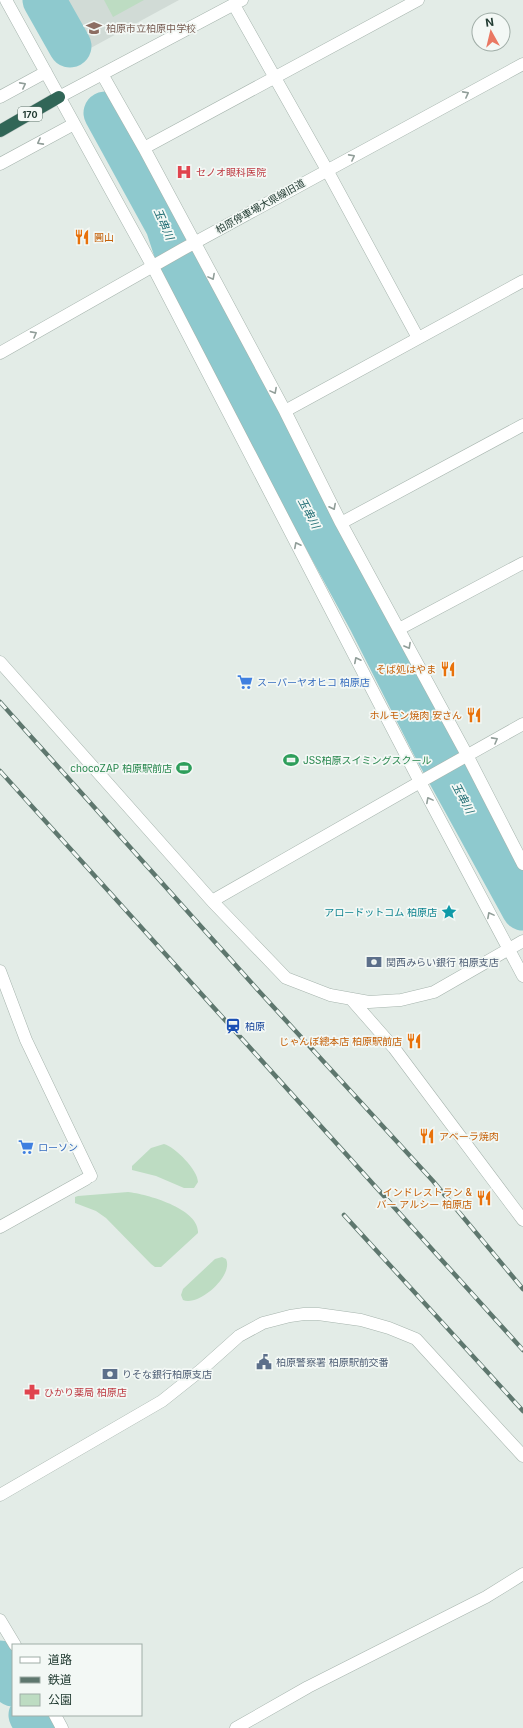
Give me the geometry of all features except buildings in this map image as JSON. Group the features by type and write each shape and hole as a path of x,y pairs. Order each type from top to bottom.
{"highway":[{"name":"170","path":"0,131 59,97"}],"street":[{"path":"6,0 74,124 158,264 420,782 523,976"},
{"path":"144,148 418,0"},
{"path":"59,97 238,2 276,77 418,338"},
{"name":"柏原停車場大県線旧道","path":"0,353 183,249 523,64"},
{"path":"0,97 46,72"},
{"path":"102,74 144,148 285,411 341,523 468,755 523,864"},
{"path":"0,164 74,124"},
{"path":"285,411 523,281"},
{"path":"341,523 523,425"},
{"path":"399,629 523,563"},
{"path":"0,662 212,901 286,978 330,995 350,999 369,1002 401,1000 434,992 523,941"},
{"path":"212,901 450,764 523,724"},
{"path":"0,971 26,1040 89,1178 0,1227"},
{"path":"350,999 394,1048 523,1220"},
{"path":"0,1495 162,1401 201,1370 239,1336 263,1323 304,1314 332,1316 375,1323 416,1339 523,1456"},
{"path":"236,1728 308,1687 486,1597 523,1574"},
{"path":"0,1620 14,1644"},
{"path":"56,1716 62,1728"}],"shaded area":[{"name":"柏原市立柏原中学校","path":"45,0 179,0 76,56"}],"green space":[{"path":"104,0 144,0 113,17"},
{"path":"164,1144 180,1154 190,1165 197,1177 198,1182 194,1188 184,1188 156,1176 132,1170 132,1166 151,1148"},
{"path":"128,1192 137,1193 171,1204 191,1217 196,1224 198,1233 161,1267 155,1267 151,1264 106,1218 96,1211 75,1203 75,1197 78,1196"},
{"path":"222,1257 226,1259 227,1266 225,1274 220,1281 205,1295 189,1301 183,1300 181,1295 183,1289 215,1259"}],"waterway":[{"name":"玉串川","path":"44,0 70,46"},
{"name":"玉串川","path":"105,113 167,226 186,284 370,621 434,747 523,909"},
{"path":"0,1662 12,1683"},
{"path":"31,1716 37,1728"}],"railway":[{"path":"0,702 257,989 433,1181 523,1289"},
{"path":"0,771 523,1350"},
{"path":"344,1215 523,1411"}],"place":[{"name":"柏原市立柏原中学校","path":"94,28"},
{"name":"セノオ眼科医院","path":"184,172"},
{"name":"圓山","path":"82,237"},
{"name":"そば処はやま","path":"448,669"},
{"name":"スーパーヤオヒコ 柏原店","path":"245,682"},
{"name":"ホルモン焼肉 安さん","path":"474,715"},
{"name":"JSS柏原スイミングスクール","path":"291,760"},
{"name":"chocoZAP 柏原駅前店","path":"184,768"},
{"name":"アロードットコム 柏原店","path":"449,912"},
{"name":"関西みらい銀行 柏原支店","path":"374,962"},
{"name":"柏原","path":"233,1026"},
{"name":"じゃんぼ總本店 柏原駅前店","path":"414,1041"},
{"name":"アベーラ焼肉","path":"427,1136"},
{"name":"ローソン","path":"26,1147"},
{"name":"インドレストラン & バー アルシー 柏原店","path":"484,1198"},
{"name":"柏原警察署 柏原駅前交番","path":"264,1362"},
{"name":"りそな銀行柏原支店","path":"110,1374"},
{"name":"ひかり薬局 柏原店","path":"32,1392"}]}
